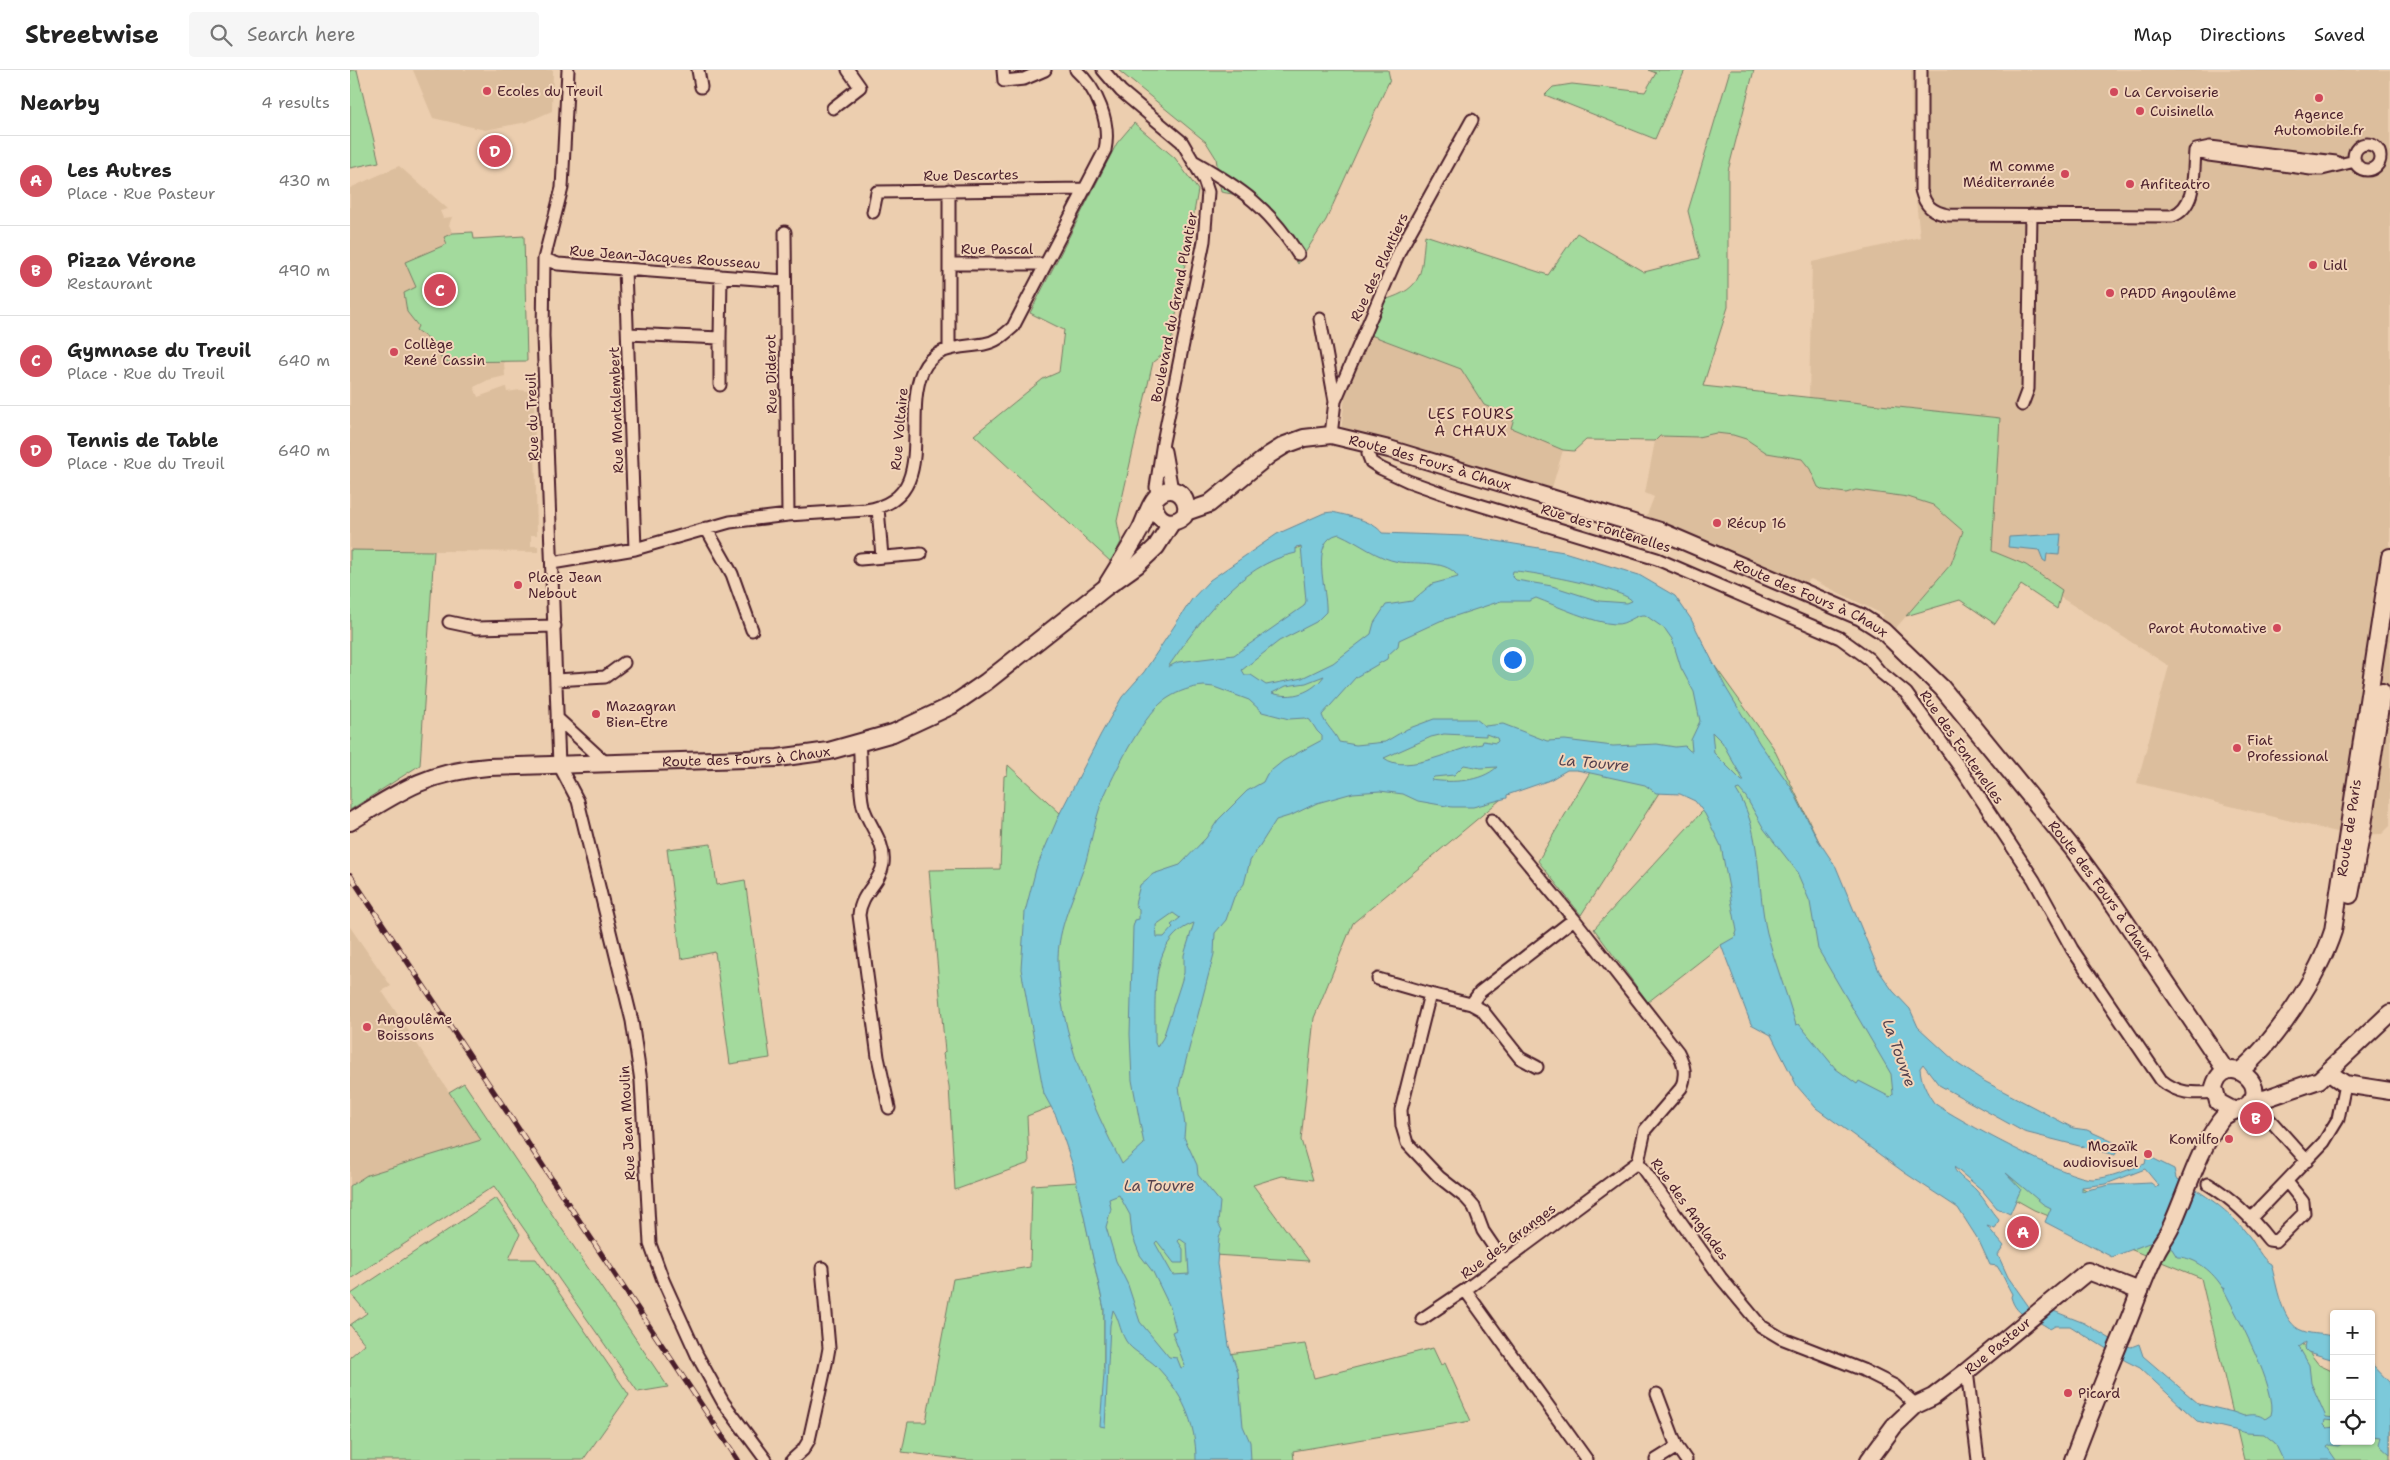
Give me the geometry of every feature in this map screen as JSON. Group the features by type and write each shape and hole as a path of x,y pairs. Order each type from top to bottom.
{"street":[{"name":"Rue du Treuil","path":"560,765 543,336 544,259 562,188 568,70"},
{"path":"698,70 701,86"},
{"path":"833,108 860,87 848,70"},
{"path":"1003,70 1004,81 1024,79 1045,70"},
{"name":"Rue Voltaire","path":"552,563 635,549 730,522 788,515 878,508 896,499 910,479 914,467 918,386 922,371 930,360 949,348 985,344 1002,338 1013,327 1023,312 1045,264 1105,150 1107,141 1105,122 1099,103 1092,89 1076,70"},
{"name":"Boulevard du Grand Plantier","path":"1102,70 1121,92 1182,142 1195,162 1208,192 1205,232 1156,486 1171,500"},
{"path":"1921,70 1920,174 1922,195 1928,208 1937,213 1948,215 2165,216 2180,213 2186,209 2189,201 2195,151 2210,146 2248,156 2350,162 2368,170 2375,167 2390,146"},
{"name":"Rue des Plantiers","path":"1330,435 1335,402 1400,250 1472,120"},
{"path":"2350,162 2355,152 2361,146 2369,144 2383,154"},
{"path":"1195,162 1235,185 1266,211 1282,228 1298,254"},
{"name":"Rue Descartes","path":"873,212 877,192 1085,189"},
{"name":"Rue Pascal","path":"949,190 949,348"},
{"path":"2022,405 2028,389 2031,215"},
{"name":"Rue Diderot","path":"785,232 788,515"},
{"name":"Rue Jean-Jacques Rousseau","path":"544,259 558,264 785,281"},
{"name":"Rue Pascal","path":"949,264 1045,264"},
{"name":"Rue Montalembert","path":"626,269 635,549"},
{"path":"720,386 721,276"},
{"path":"1320,319 1335,402"},
{"path":"628,334 720,338"},
{"name":"Route des Fours à Chaux","path":"1106,587 1171,500 1218,496 1277,449 1304,438 1330,435 1370,443 1660,531 1840,607 1884,631 1942,688 2073,849 2233,1071"},
{"name":"Boulevard du Grand Plantier","path":"1163,442 1171,500"},
{"name":"Rue des Fontenelles","path":"1370,443 1368,454 1371,462 1408,481 1450,496 1657,559 1798,618 1840,638 1869,659 1880,672 1906,693 1963,772 2034,880 2072,948 2161,1080 2172,1089 2182,1093 2216,1097"},
{"path":"1171,500 1157,515 1166,521 1172,522"},
{"name":"Route des Fours à Chaux","path":"353,820 408,786 442,774 488,767 778,758 817,753 859,744 910,726 965,697 1150,554 1172,522 1182,519 1171,500"},
{"path":"878,508 882,557"},
{"path":"706,528 732,574 752,630"},
{"path":"860,559 921,554"},
{"name":"Route de Paris","path":"2233,1071 2264,1047 2316,971 2334,931 2390,557"},
{"path":"449,622 477,628 555,626"},
{"name":"Route de Paris","path":"2252,1082 2265,1059 2322,978 2340,940 2364,825 2390,635"},
{"path":"556,680 605,677 624,663"},
{"path":"557,718 607,764"},
{"path":"859,744 863,805 883,853 883,864 880,874 863,897 859,915 878,1057 888,1108"},
{"name":"Rue Jean Moulin","path":"560,765 578,801 632,1021 641,1080 650,1244 684,1330 708,1376 723,1402 766,1460"},
{"name":"Rue des Anglades","path":"1492,820 1574,919 1678,1052 1684,1063 1684,1082 1645,1130 1638,1162 1721,1278 1762,1326 1781,1338 1863,1370 1894,1386 1916,1405"},
{"path":"1471,1004 1480,992 1574,919"},
{"path":"1378,978 1471,1004 1482,1010 1520,1058 1537,1067"},
{"path":"1430,994 1401,1110 1402,1126 1407,1143 1416,1155 1474,1207 1483,1231 1504,1262"},
{"path":"2187,1172 2221,1119 2233,1110 2245,1107 2254,1101 2319,1080 2390,1013"},
{"path":"2073,1460 2096,1396 2156,1252 2171,1228 2187,1172 2216,1097 2218,1078 2233,1071 2249,1077 2252,1082 2254,1101 2307,1161"},
{"path":"2328,1072 2345,1084 2390,1091"},
{"path":"2251,1218 2324,1142 2338,1119 2345,1084"},
{"path":"2216,1097 2233,1110"},
{"name":"Rue des Granges","path":"1587,1460 1465,1290 1638,1162"},
{"path":"2208,1184 2222,1193 2251,1218 2269,1240 2276,1241 2304,1213 2303,1202 2287,1182"},
{"path":"792,1460 803,1450 809,1440 827,1359 828,1348 822,1268"},
{"name":"Rue Pasteur","path":"1869,1460 1894,1426 1916,1405 1933,1396 1967,1371 2088,1271 2140,1291"},
{"path":"1422,1318 1465,1290"},
{"path":"1967,1371 1978,1460"},
{"path":"1657,1394 1677,1447 1686,1460"},
{"path":"1656,1460 1677,1447"}],"shaded area":[{"name":"Ecoles du Treuil","path":"413,70 553,70 552,111 527,122 485,130 433,118"},
{"path":"1911,70 2390,70 2390,826 2382,834 2348,835 2137,783 2169,666 2060,597 2062,590 2026,565 1992,551 2000,418 1809,397 1812,262 1920,237 1913,173"},
{"name":"Collège René Cassin","path":"399,166 448,209 440,211 443,218 452,217 449,225 453,233 444,237 447,244 416,287 418,326 416,330 434,343 443,362 504,362 505,376 488,380 474,387 478,397 506,387 507,392 528,391 534,400 537,535 531,535 531,546 538,546 538,552 350,550 350,188"},
{"path":"1368,334 1461,369 1484,405 1514,418 1511,428 1563,450 1551,491 1341,430 1347,380"},
{"path":"1716,433 1746,439 1767,453 1802,459 1810,469 1818,487 1846,493 1856,490 1908,497 1933,505 1963,531 1951,564 1895,629 1881,619 1884,615 1811,579 1806,582 1645,520 1654,497 1645,493 1655,441 1660,436 1698,437"},
{"path":"350,927 391,986 382,991 481,1140 367,1175 350,1186"}],"green space":[{"path":"350,70 357,70 379,162 350,168"},
{"path":"1118,70 1388,70 1390,79 1326,220 1298,264 1276,227 1243,196 1221,192 1216,158 1206,142"},
{"path":"1648,70 1685,70 1655,139 1545,95 1553,87 1572,84 1645,92 1656,73"},
{"path":"1730,70 1754,70 1728,171 1728,307 1703,386 2000,418 1992,551 2026,565 2062,590 2057,609 2021,585 1995,624 1960,600 1906,616 1951,564 1963,531 1933,505 1908,497 1856,490 1846,493 1823,490 1818,487 1810,469 1802,459 1767,453 1746,439 1733,435 1716,433 1698,437 1660,436 1655,441 1586,440 1574,451 1563,450 1511,428 1514,418 1484,405 1461,369 1368,334 1384,300 1407,290 1414,284 1421,269 1425,235 1548,275 1577,233 1644,272 1700,258 1688,211"},
{"path":"1134,123 1175,158 1198,190 1170,349 1153,362 1117,521 1121,542 1111,562 974,435 1043,379 1059,372 1064,330 1030,313 1117,143"},
{"path":"473,232 474,239 524,236 527,361 443,362 434,343 416,330 418,326 407,312 404,293 416,287 405,262 447,244 444,237 453,233"},
{"path":"1337,529 1501,551 1671,605 1773,747 1849,903 1913,1064 1927,1107 2074,1183 2259,1287 2319,1365 2330,1370 2330,1445 2375,1445 2375,1392 2390,1399 2390,1460 2244,1460 2201,1278 2034,1210 1813,1085 1753,933 1721,945 1648,1002 1594,929 1711,802 1664,785 1581,915 1538,861 1590,772 1567,768 1506,795 1353,923 1314,1018 1301,1140 1313,1180 1282,1176 1253,1185 1309,1261 1214,1255 1228,1354 1305,1344 1314,1378 1433,1348 1441,1365 1445,1363 1471,1421 1293,1451 1294,1460 966,1460 902,1452 908,1422 926,1422 953,1279 1030,1267 1032,1185 1077,1182 1104,1309 1104,1369 1111,1302 1061,1103 1027,1116 1029,1163 955,1190 949,1086 943,1054 945,1052 929,870 1000,869 1004,776 1007,775 1008,765 1060,813 1192,617 1230,581"},
{"path":"350,550 434,551 420,765 350,810"},
{"path":"711,844 717,885 745,880 770,1058 730,1064 715,952 681,959 667,849"},
{"path":"464,1083 668,1387 638,1392 494,1186 350,1279 350,1186 367,1175 481,1140 449,1092"},
{"path":"496,1198 520,1234 509,1259 536,1259 629,1395 583,1460 350,1460 350,1357 365,1344 350,1325 367,1313 351,1294"}],"water":[{"name":"La Touvre","path":"1332,512 1359,519 1373,525 1382,533 1465,536 1564,552 1639,575 1675,596 1691,619 1726,688 1760,744 1791,787 1818,840 1836,867 1879,971 1893,991 1910,1009 1918,1027 1958,1064 1984,1081 2073,1128 2087,1130 2120,1145 2115,1155 2024,1132 1939,1085 1923,1064 1920,1068 1921,1078 1934,1103 1965,1122 2038,1160 2080,1177 2093,1179 2106,1177 2145,1164 2146,1159 2152,1158 2174,1169 2176,1178 2225,1210 2252,1240 2262,1256 2271,1264 2281,1302 2290,1320 2303,1331 2330,1336 2330,1359 2308,1352 2305,1349 2306,1342 2299,1347 2309,1365 2311,1383 2326,1417 2330,1418 2330,1421 2325,1420 2324,1425 2327,1428 2330,1428 2330,1445 2327,1447 2336,1460 2283,1460 2275,1443 2264,1434 2247,1433 2197,1421 2140,1368 2070,1326 2055,1326 2050,1329 2021,1313 2014,1304 2011,1297 2012,1294 1999,1269 1997,1266 1990,1265 1979,1241 1958,1208 1905,1173 1816,1108 1797,1086 1771,1035 1751,1024 1721,945 1735,937 1737,931 1721,846 1705,814 1695,801 1680,794 1656,793 1645,785 1577,770 1567,770 1550,780 1507,795 1507,798 1473,807 1452,807 1418,801 1403,794 1380,791 1353,793 1317,803 1292,815 1276,820 1250,861 1244,884 1234,897 1226,920 1215,933 1214,954 1179,1087 1185,1125 1184,1137 1197,1165 1198,1175 1220,1202 1218,1223 1222,1230 1219,1237 1217,1264 1229,1346 1238,1372 1243,1426 1250,1442 1251,1460 1196,1460 1190,1421 1180,1398 1156,1366 1129,1345 1113,1310 1110,1325 1105,1427 1100,1426 1104,1374 1104,1309 1073,1166 1056,1116 1044,1094 1021,969 1025,912 1036,869 1060,813 1122,697 1144,672 1192,599 1210,580 1277,534 1324,513","holes":["1339,534 1375,554 1391,560 1440,565 1448,568 1458,577 1432,584 1412,601 1386,605 1374,623 1371,634 1333,663 1302,678 1266,685 1251,675 1245,675 1242,670 1279,641 1316,622 1326,612 1322,568 1324,546 1330,538","1301,546 1306,601 1304,606 1234,655 1178,662 1168,667 1207,615 1238,583 1256,569 1275,559 1296,553 1296,547","1513,571 1597,587 1614,592 1632,601 1627,603 1599,601 1552,586 1516,580 1512,576","1536,598 1597,621 1615,624 1645,615 1665,629 1672,639 1681,668 1694,692 1700,721 1691,740 1692,751 1685,746 1675,747 1657,744 1613,746 1565,740 1547,741 1503,724 1485,726 1476,719 1434,719 1407,729 1385,742 1356,745 1339,742 1322,715 1356,677 1387,659 1388,655 1398,646 1399,640 1440,621 1501,601 1529,601","1324,676 1314,686 1301,693 1287,696 1272,693 1286,686 1306,683","1214,687 1249,700 1262,712 1289,719 1305,718 1310,720 1322,736 1322,740 1283,761 1267,774 1263,782 1247,791 1218,820 1206,838 1180,865 1153,874 1140,885 1135,904 1139,910 1139,919 1135,920 1133,927 1130,1034 1132,1080 1144,1144 1122,1164 1088,1092 1071,1042 1060,990 1058,963 1060,937 1086,861 1099,809 1132,741 1150,715 1168,698 1190,688","1712,732 1722,742 1744,781 1714,753","1444,734 1486,736 1486,734 1497,738 1498,741 1496,743 1483,741 1482,744 1432,759 1406,764 1394,763 1384,758 1431,737","1464,765 1481,768 1497,767 1483,776 1466,780 1431,780 1434,777 1454,775","1739,789 1746,797 1764,829 1796,870 1810,902 1818,949 1891,1074 1893,1094 1890,1097 1859,1081 1857,1084 1836,1069 1799,1024 1796,1025 1767,933 1755,841 1745,806 1736,790","1173,913 1180,918 1171,925 1173,927 1164,937 1157,937 1156,925","1194,923 1184,955 1184,973 1163,1038 1157,1047 1155,1043 1155,992 1161,958 1168,943 1179,931","1954,1167 1982,1190 1997,1208 2010,1214 2021,1189 2006,1173 2043,1204 2051,1208 2045,1222 2112,1257 2149,1243 2172,1249 2177,1257 2191,1260 2203,1266 2223,1288 2225,1287 2224,1290 2263,1372 2272,1404 2271,1415 2265,1419 2255,1415 2244,1416 2199,1404 2143,1356 2139,1344 2131,1347 2114,1341 2084,1323 2051,1310 2032,1311 2008,1277 1998,1255 2004,1246 1987,1226 1995,1229 1999,1220 1973,1187","2145,1169 2159,1186 2156,1187 2151,1183 2110,1185 2082,1191 2082,1187 2106,1184","1119,1195 1130,1215 1132,1235 1140,1255 1153,1272 1170,1307 1176,1330 1172,1332 1185,1366 1181,1368 1177,1358 1169,1357 1140,1322 1128,1285 1116,1261 1106,1227 1111,1209 1109,1199","1180,1239 1187,1244 1189,1274 1173,1275 1155,1243 1157,1241 1174,1263 1183,1263 1183,1249 1178,1241"]},
{"path":"2061,534 2059,555 2047,554 2046,562 2043,560 2039,550 2008,547 2009,537"},
{"path":"2375,1367 2390,1383 2390,1454 2379,1444 2381,1437 2375,1436"}],"railway":[{"path":"350,875 738,1460"}],"place":[{"name":"Ecoles du Treuil","path":"487,91"},
{"name":"La Cervoiserie","path":"2114,92"},
{"name":"Agence Automobile.fr","path":"2319,98"},
{"name":"Cuisinella","path":"2140,111"},
{"name":"Tennis de Table","path":"495,151"},
{"name":"M comme Méditerranée","path":"2065,174"},
{"name":"Anfiteatro","path":"2130,184"},
{"name":"Lidl","path":"2313,265"},
{"name":"Gymnase du Treuil","path":"440,290"},
{"name":"PADD Angoulême","path":"2110,293"},
{"name":"Collège René Cassin","path":"394,352"},
{"name":"Récup 16","path":"1717,523"},
{"name":"Place Jean Nebout","path":"518,585"},
{"name":"Parot Automative","path":"2277,628"},
{"name":"Mazagran Bien-Etre","path":"596,714"},
{"name":"Fiat Professional","path":"2237,748"},
{"name":"Angoulême Boissons","path":"367,1027"},
{"name":"Pizza Vérone","path":"2256,1118"},
{"name":"Komilfo","path":"2229,1139"},
{"name":"Mozaïk audiovisuel","path":"2148,1154"},
{"name":"Les Autres","path":"2023,1232"},
{"name":"Picard","path":"2068,1393"}],"district":[{"name":"LES FOURS À CHAUX","path":"1471,422"}]}
